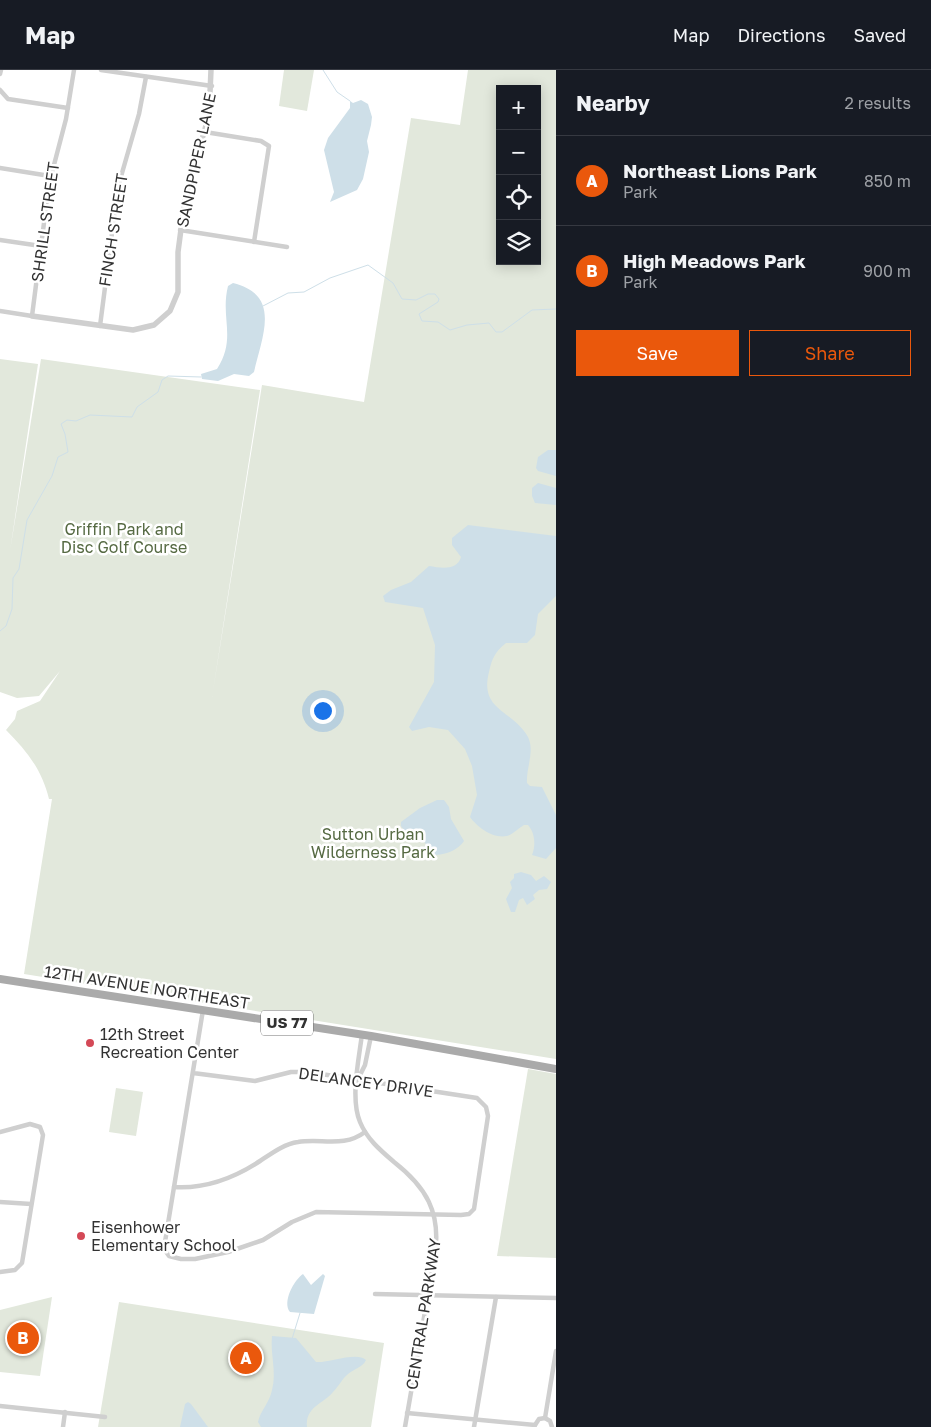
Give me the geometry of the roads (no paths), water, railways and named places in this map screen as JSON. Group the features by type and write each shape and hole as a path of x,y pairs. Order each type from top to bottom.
{"main road":[{"name":"12TH AVENUE NORTHEAST","path":"0,979 362,1034 556,1069"}],"street":[{"path":"0,74 1,70"},
{"name":"SHRILL STREET","path":"32,316 50,176 68,108 74,70"},
{"path":"101,70 212,86"},
{"name":"SANDPIPER LANE","path":"0,311 126,330 147,328 160,321 170,311 178,292 180,230 188,188 205,132 212,86 211,70"},
{"name":"FINCH STREET","path":"100,326 118,187 139,114 146,77"},
{"path":"0,90 8,99 68,108"},
{"path":"205,132 261,140 269,146 254,242"},
{"path":"0,168 50,176"},
{"path":"180,230 287,247"},
{"path":"0,240 41,246"},
{"path":"204,1010 174,1187 204,1186 239,1173 291,1143 345,1142 365,1132"},
{"name":"CENTRAL PARKWAY","path":"362,1034 356,1109 365,1132 375,1145 418,1184 428,1199 434,1214 437,1241 405,1427"},
{"name":"CENTRAL PARKWAY","path":"358,1080 365,1066 371,1036"},
{"name":"DELANCEY DRIVE","path":"174,1187 164,1249 168,1256 181,1260 206,1258 256,1243 301,1218 316,1212 468,1215 474,1209 487,1110 477,1098 295,1072 255,1081 193,1073"},
{"path":"0,1132 27,1125 38,1125 42,1132 22,1263 15,1270 0,1272"},
{"path":"255,1154 260,1161"},
{"path":"0,1202 31,1204"},
{"path":"375,1294 556,1298"},
{"path":"474,1427 496,1297"},
{"path":"545,1418 556,1351"},
{"path":"0,1406 105,1416"},
{"path":"63,1427 65,1412"},
{"path":"407,1413 535,1426 539,1419 545,1418 550,1421 552,1427"}],"waterway":[{"path":"323,70 337,92 350,101"},
{"path":"263,306 288,293 304,292 330,278 368,265 393,283 402,299 416,300 428,294 435,294 439,299 438,302 419,314 422,321 438,322 450,330 467,325 489,323 496,332 502,332 532,310 556,309"},
{"path":"0,631 6,626 12,609 13,578 19,569 27,520 52,476 58,457 68,452 61,424 67,420 76,421 90,415 132,417 137,407 158,392 162,380 168,376 201,377"},
{"path":"292,1339 300,1313"}],"place":[{"name":"12th Street Recreation Center","path":"90,1043"},
{"name":"Eisenhower Elementary School","path":"81,1236"},
{"name":"High Meadows Park","path":"23,1338"},
{"name":"Northeast Lions Park","path":"246,1358"}],"park label":[{"name":"Griffin Park and Disc Golf Course","path":"124,538"},
{"name":"Sutton Urban Wilderness Park","path":"373,843"}]}
